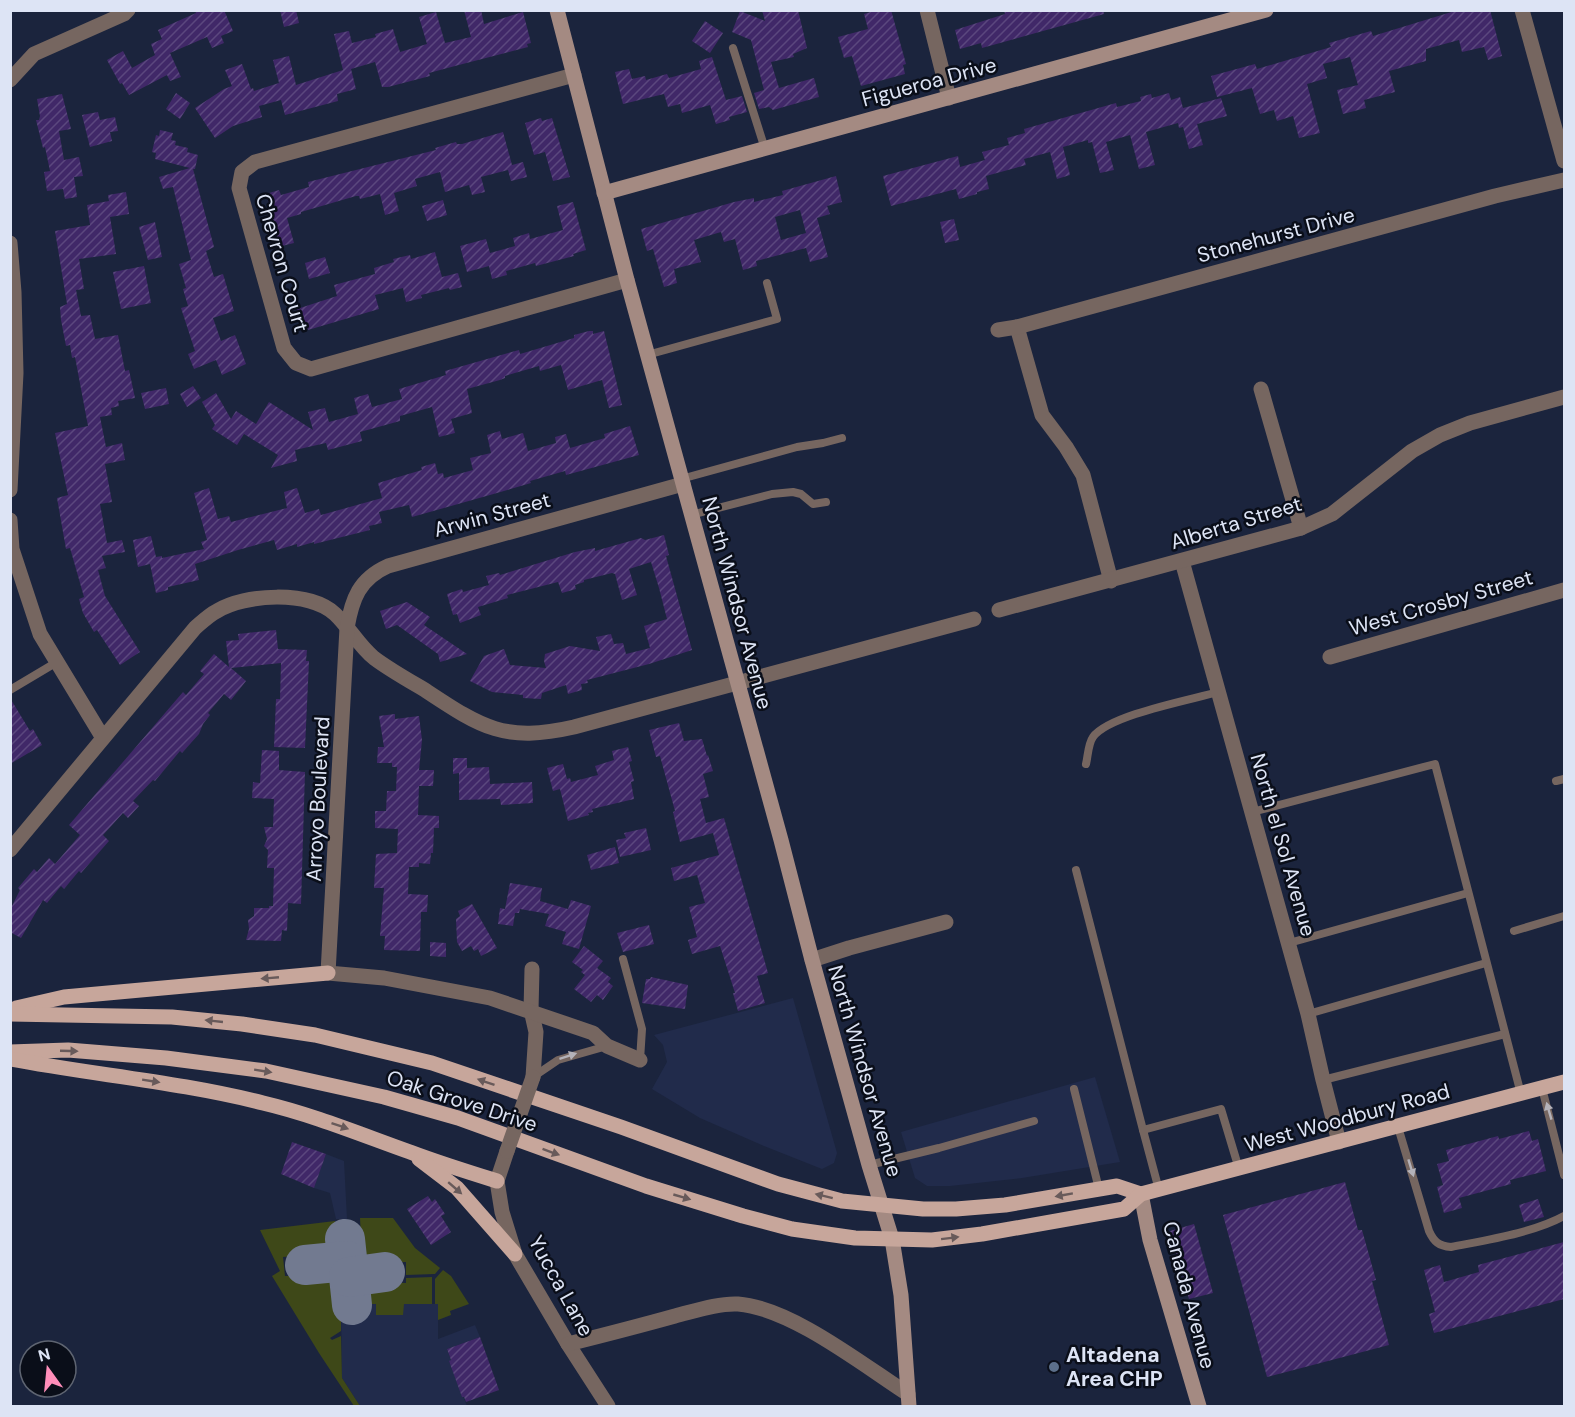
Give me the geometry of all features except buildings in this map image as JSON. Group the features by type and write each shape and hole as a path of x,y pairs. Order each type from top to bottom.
{"main road":[{"path":"10,1011 64,997 328,973"},
{"name":"Oak Grove Drive","path":"10,1011 172,1017 315,1035 432,1063 778,1184 842,1201 882,1204"},
{"name":"Oak Grove Drive","path":"10,1052 68,1050 166,1058 266,1071 384,1097 458,1118 646,1186 743,1216 792,1228 855,1238 892,1239"},
{"path":"10,1059 221,1093 266,1103 323,1120 497,1181"},
{"name":"West Woodbury Road","path":"892,1239 932,1240 1124,1209 1141,1194 1564,1082"},
{"path":"409,1152 457,1188 515,1254"},
{"name":"West Woodbury Road","path":"882,1204 923,1209 956,1209 1005,1204 1117,1186 1141,1194"}],"street":[{"path":"12,72 34,54 124,14 128,10"},
{"name":"North Windsor Avenue","path":"557,10 647,355 868,1165 892,1239 901,1295 908,1400"},
{"path":"927,10 949,98"},
{"name":"Figueroa Drive","path":"604,194 1266,10"},
{"path":"1522,10 1564,161"},
{"name":"Chevron Court","path":"573,75 255,162 243,172 239,188 284,348 296,363 311,369 627,280"},
{"name":"Stonehurst Drive","path":"998,330 1017,327 1495,196 1564,180"},
{"path":"10,243 16,373 10,490"},
{"path":"1017,327 1042,415 1083,475 1111,581"},
{"path":"1262,389 1301,528"},
{"name":"Alberta Street","path":"999,610 1301,528 1332,514 1412,451 1440,435 1470,423 1564,398"},
{"name":"Arwin Street","path":"347,628 352,601 366,580 376,571 682,482"},
{"path":"10,520 12,549 40,634 103,738"},
{"name":"North el Sol Avenue","path":"1182,561 1308,1014 1339,1142"},
{"name":"West Crosby Street","path":"1330,657 1564,590"},
{"path":"10,850 195,628 216,611 240,601 266,597 296,599 319,604 334,613 373,657 456,711 492,729 514,733 549,733 566,729 974,619"},
{"name":"Arroyo Boulevard","path":"328,973 347,628"},
{"path":"812,960 946,922"},
{"name":"Yucca Lane","path":"532,969 531,1011 536,1032 533,1077 497,1181 501,1212 515,1254 608,1407"},
{"path":"328,973 384,978 490,998 593,1033 607,1046 640,1060"},
{"name":"Canada Avenue","path":"1141,1194 1150,1240 1199,1407"},
{"path":"568,1344 708,1308 736,1304 760,1307 828,1341 908,1400"}],"lane":[{"path":"732,48 765,149"},
{"path":"647,355 777,319 767,283"},
{"path":"682,482 797,447 842,438"},
{"path":"691,515 772,494 793,492 801,494 813,504 826,502"},
{"path":"10,690 57,662"},
{"path":"1086,764 1091,739 1100,729 1126,717 1218,692"},
{"path":"1252,812 1435,764 1521,1094"},
{"path":"1076,870 1160,1190"},
{"path":"1288,943 1468,893"},
{"path":"1514,931 1564,916"},
{"path":"623,959 642,1029 640,1060"},
{"path":"1308,1014 1486,963"},
{"path":"1323,1080 1505,1034"},
{"path":"533,1077 558,1060 607,1046"},
{"path":"1542,1088 1564,1175"},
{"path":"1074,1089 1099,1189"},
{"path":"1143,1130 1221,1109 1239,1169"},
{"path":"868,1165 1034,1121"},
{"path":"1398,1127 1429,1231 1433,1240 1440,1246 1451,1247 1518,1232 1564,1216"}],"shaded area":[{"path":"793,998 837,1153 834,1163 822,1169 700,1118 652,1089 667,1062 663,1045 654,1035"},
{"path":"1095,1077 1120,1162 1022,1178 950,1186 927,1186 915,1178 901,1132"},
{"path":"326,1154 344,1161 347,1219 336,1219 330,1193 314,1188"},
{"path":"376,1304 376,1315 403,1314 403,1304 438,1304 438,1339 475,1325 480,1337 447,1349 451,1360 449,1361 467,1406 360,1406 342,1378 341,1305"}],"green space":[{"path":"360,1218 393,1218 415,1248 440,1268 435,1274 406,1275 406,1262 386,1262 385,1269 359,1272 354,1269 351,1239 361,1238"},
{"path":"335,1221 336,1239 339,1239 341,1255 338,1259 304,1262 304,1255 283,1257 285,1276 305,1275 305,1269 337,1265 342,1268 346,1305 341,1305 341,1331 330,1338 332,1340 341,1336 342,1378 360,1406 354,1406 272,1276 280,1271 260,1230"},
{"path":"443,1270 451,1276 469,1304 450,1311 451,1315 438,1320 438,1304 435,1304 435,1279"},
{"path":"385,1276 386,1282 406,1283 406,1278 432,1277 432,1304 404,1304 403,1315 376,1315 376,1304 358,1304 356,1282 360,1279"}],"taxiway":[{"path":"345,1239 352,1305"},
{"path":"305,1265 347,1261"},
{"path":"349,1277 385,1272"}],"place":[{"name":"Altadena Area CHP","path":"1054,1367"}]}
